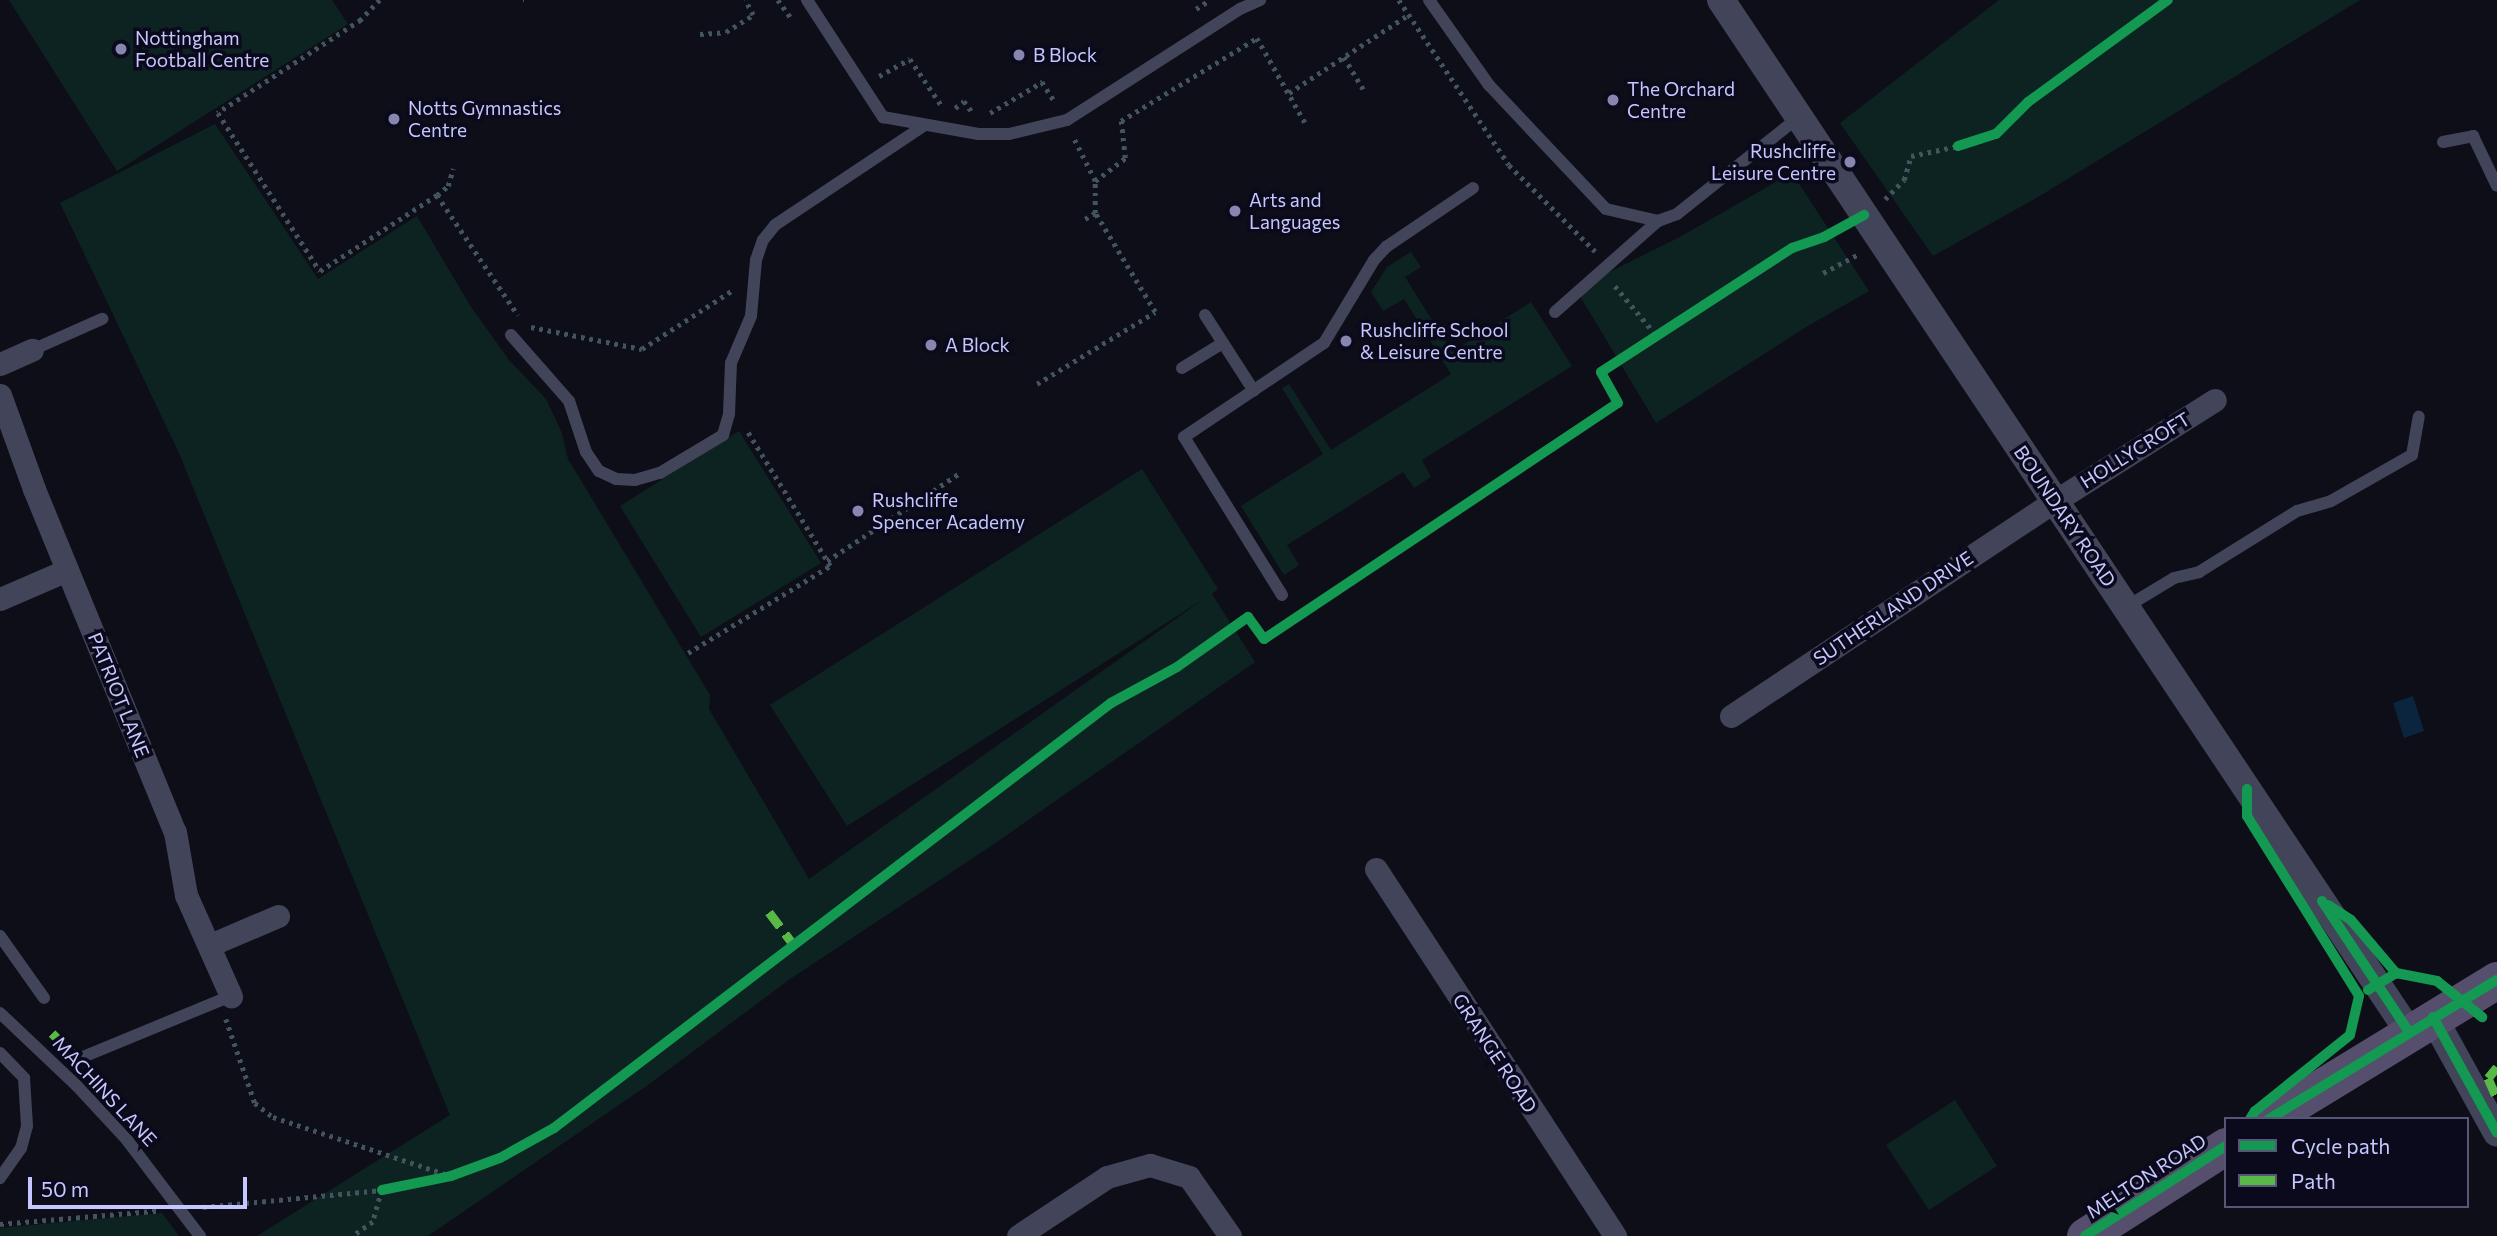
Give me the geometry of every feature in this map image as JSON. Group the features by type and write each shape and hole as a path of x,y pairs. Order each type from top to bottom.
{"main road":[{"path":"2272,1117 2497,980"},
{"name":"MELTON ROAD","path":"2085,1236 2224,1147"}],"street":[{"name":"BOUNDARY ROAD","path":"1721,0 2126,607 2497,1133"},
{"path":"0,364 32,350"},
{"name":"PATRIOT LANE","path":"0,395 67,569 175,832 187,895 231,996"},
{"name":"HOLLYCROFT","path":"2055,500 2215,400"},
{"name":"SUTHERLAND DRIVE","path":"1731,716 2055,500"},
{"path":"0,599 67,569"},
{"name":"GRANGE ROAD","path":"1376,869 1615,1236"},
{"path":"210,945 278,916"},
{"path":"1018,1236 1107,1177 1150,1165 1189,1177 1230,1236"}],"lane":[{"path":"807,0 860,86 883,117 978,134 1009,134 1067,120 1240,9 1260,0"},
{"path":"1429,0 1489,85 1606,209 1658,221"},
{"path":"1555,312 1658,221 1677,214 1799,117"},
{"path":"511,335 569,401 586,452 599,471 616,479 635,480 660,473 723,435 729,414 731,363 751,316 755,276 763,240 775,225 925,125"},
{"path":"2443,142 2473,136 2497,186"},
{"path":"1282,595 1184,437 1324,343 1374,260 1386,247 1473,188"},
{"path":"1205,315 1254,391"},
{"path":"32,350 102,318"},
{"path":"1182,368 1223,343"},
{"path":"2126,607 2174,578 2199,572 2297,511 2331,501 2412,455 2419,417"},
{"path":"0,936 44,998"},
{"path":"78,1059 231,996"},
{"name":"MACHINS LANE","path":"0,1013 77,1086 127,1140 200,1236"},
{"path":"0,1053 24,1078 27,1126 21,1148 0,1178"}],"path":[{"path":"380,0 361,20 218,113 320,271 437,195 448,186 453,169"},
{"path":"700,34 726,32 753,15 745,0"},
{"path":"1186,16 1210,0"},
{"path":"1399,0 1509,165 1595,249 1593,262 1657,336"},
{"path":"1288,93 1408,15"},
{"path":"1095,181 1125,158 1121,121 1257,38 1307,126"},
{"path":"1344,57 1365,92"},
{"path":"860,86 910,59 947,114 964,101 978,120"},
{"path":"989,114 1042,82 1056,103 1066,96"},
{"path":"1864,215 1877,207 1904,180 1911,156 1958,146"},
{"path":"1037,384 1155,312 1095,213 1095,181 1080,155"},
{"path":"437,195 525,326 642,349 755,276"},
{"path":"1085,219 1095,213"},
{"path":"1823,273 1840,267 1863,251"},
{"path":"688,653 830,566 740,421 729,414"},
{"path":"827,561 960,473"},
{"path":"231,996 225,1021 255,1103 273,1117 451,1176"},
{"path":"0,1224 382,1191 373,1222 353,1236"}],"green space":[{"name":"Nottingham Football Centre","path":"9,0 332,0 348,24 117,171"},
{"path":"1999,0 2360,0 2038,197 1933,256 1840,123"},
{"path":"215,124 318,279 417,216 471,307 509,360 546,399 562,433 568,459 710,695 709,709 809,879 1204,599 847,826 770,705 1142,469 1218,589 1212,594 1255,662 991,846 790,979 648,1085 428,1236 257,1236 450,1115 179,453 60,203"},
{"path":"1792,173 1869,291 1806,327 1656,423 1574,286 1589,282 1678,238"},
{"path":"1411,252 1421,267 1405,277 1452,352 1531,302 1572,366 1422,460 1431,477 1414,488 1403,472 1287,545 1299,565 1284,575 1241,506 1323,454 1282,388 1289,384 1331,450 1451,374 1404,299 1383,311 1371,292 1387,267"},
{"path":"739,431 821,563 701,637 620,506"},
{"path":"1955,1100 1997,1166 1929,1210 1886,1145"},
{"path":"162,1213 179,1236 0,1236 0,1228"}],"water":[{"path":"2413,696 2424,731 2404,738 2393,703"}],"marked path":[{"path":"769,912 792,943"},
{"path":"52,1033 78,1059"},
{"path":"2497,1067 2488,1078 2497,1098"}],"cycle path":[{"path":"1958,146 1996,134 2028,102 2168,0"},
{"path":"382,1190 451,1176 500,1158 554,1128 1111,703 1177,667 1248,617 1264,639 1618,403 1601,372 1792,248 1824,237 1864,215"},
{"path":"2247,789 2247,816 2359,996 2350,1035 2255,1111 2251,1117"},
{"path":"2322,901 2409,1032"},
{"path":"2328,905 2351,920 2396,973"},
{"path":"2368,990 2396,973 2437,981 2482,1017"},
{"path":"2272,1117 2497,980"},
{"path":"2433,1017 2497,1133"},
{"path":"2085,1236 2224,1147"}],"place":[{"name":"Nottingham Football Centre","path":"121,49"},
{"name":"B Block","path":"1019,55"},
{"name":"The Orchard Centre","path":"1613,100"},
{"name":"Notts Gymnastics Centre","path":"394,119"},
{"name":"Rushcliffe Leisure Centre","path":"1850,162"},
{"name":"Arts and Languages","path":"1235,211"},
{"name":"Rushcliffe School & Leisure Centre","path":"1346,341"},
{"name":"A Block","path":"931,345"},
{"name":"Rushcliffe Spencer Academy","path":"858,511"}]}
